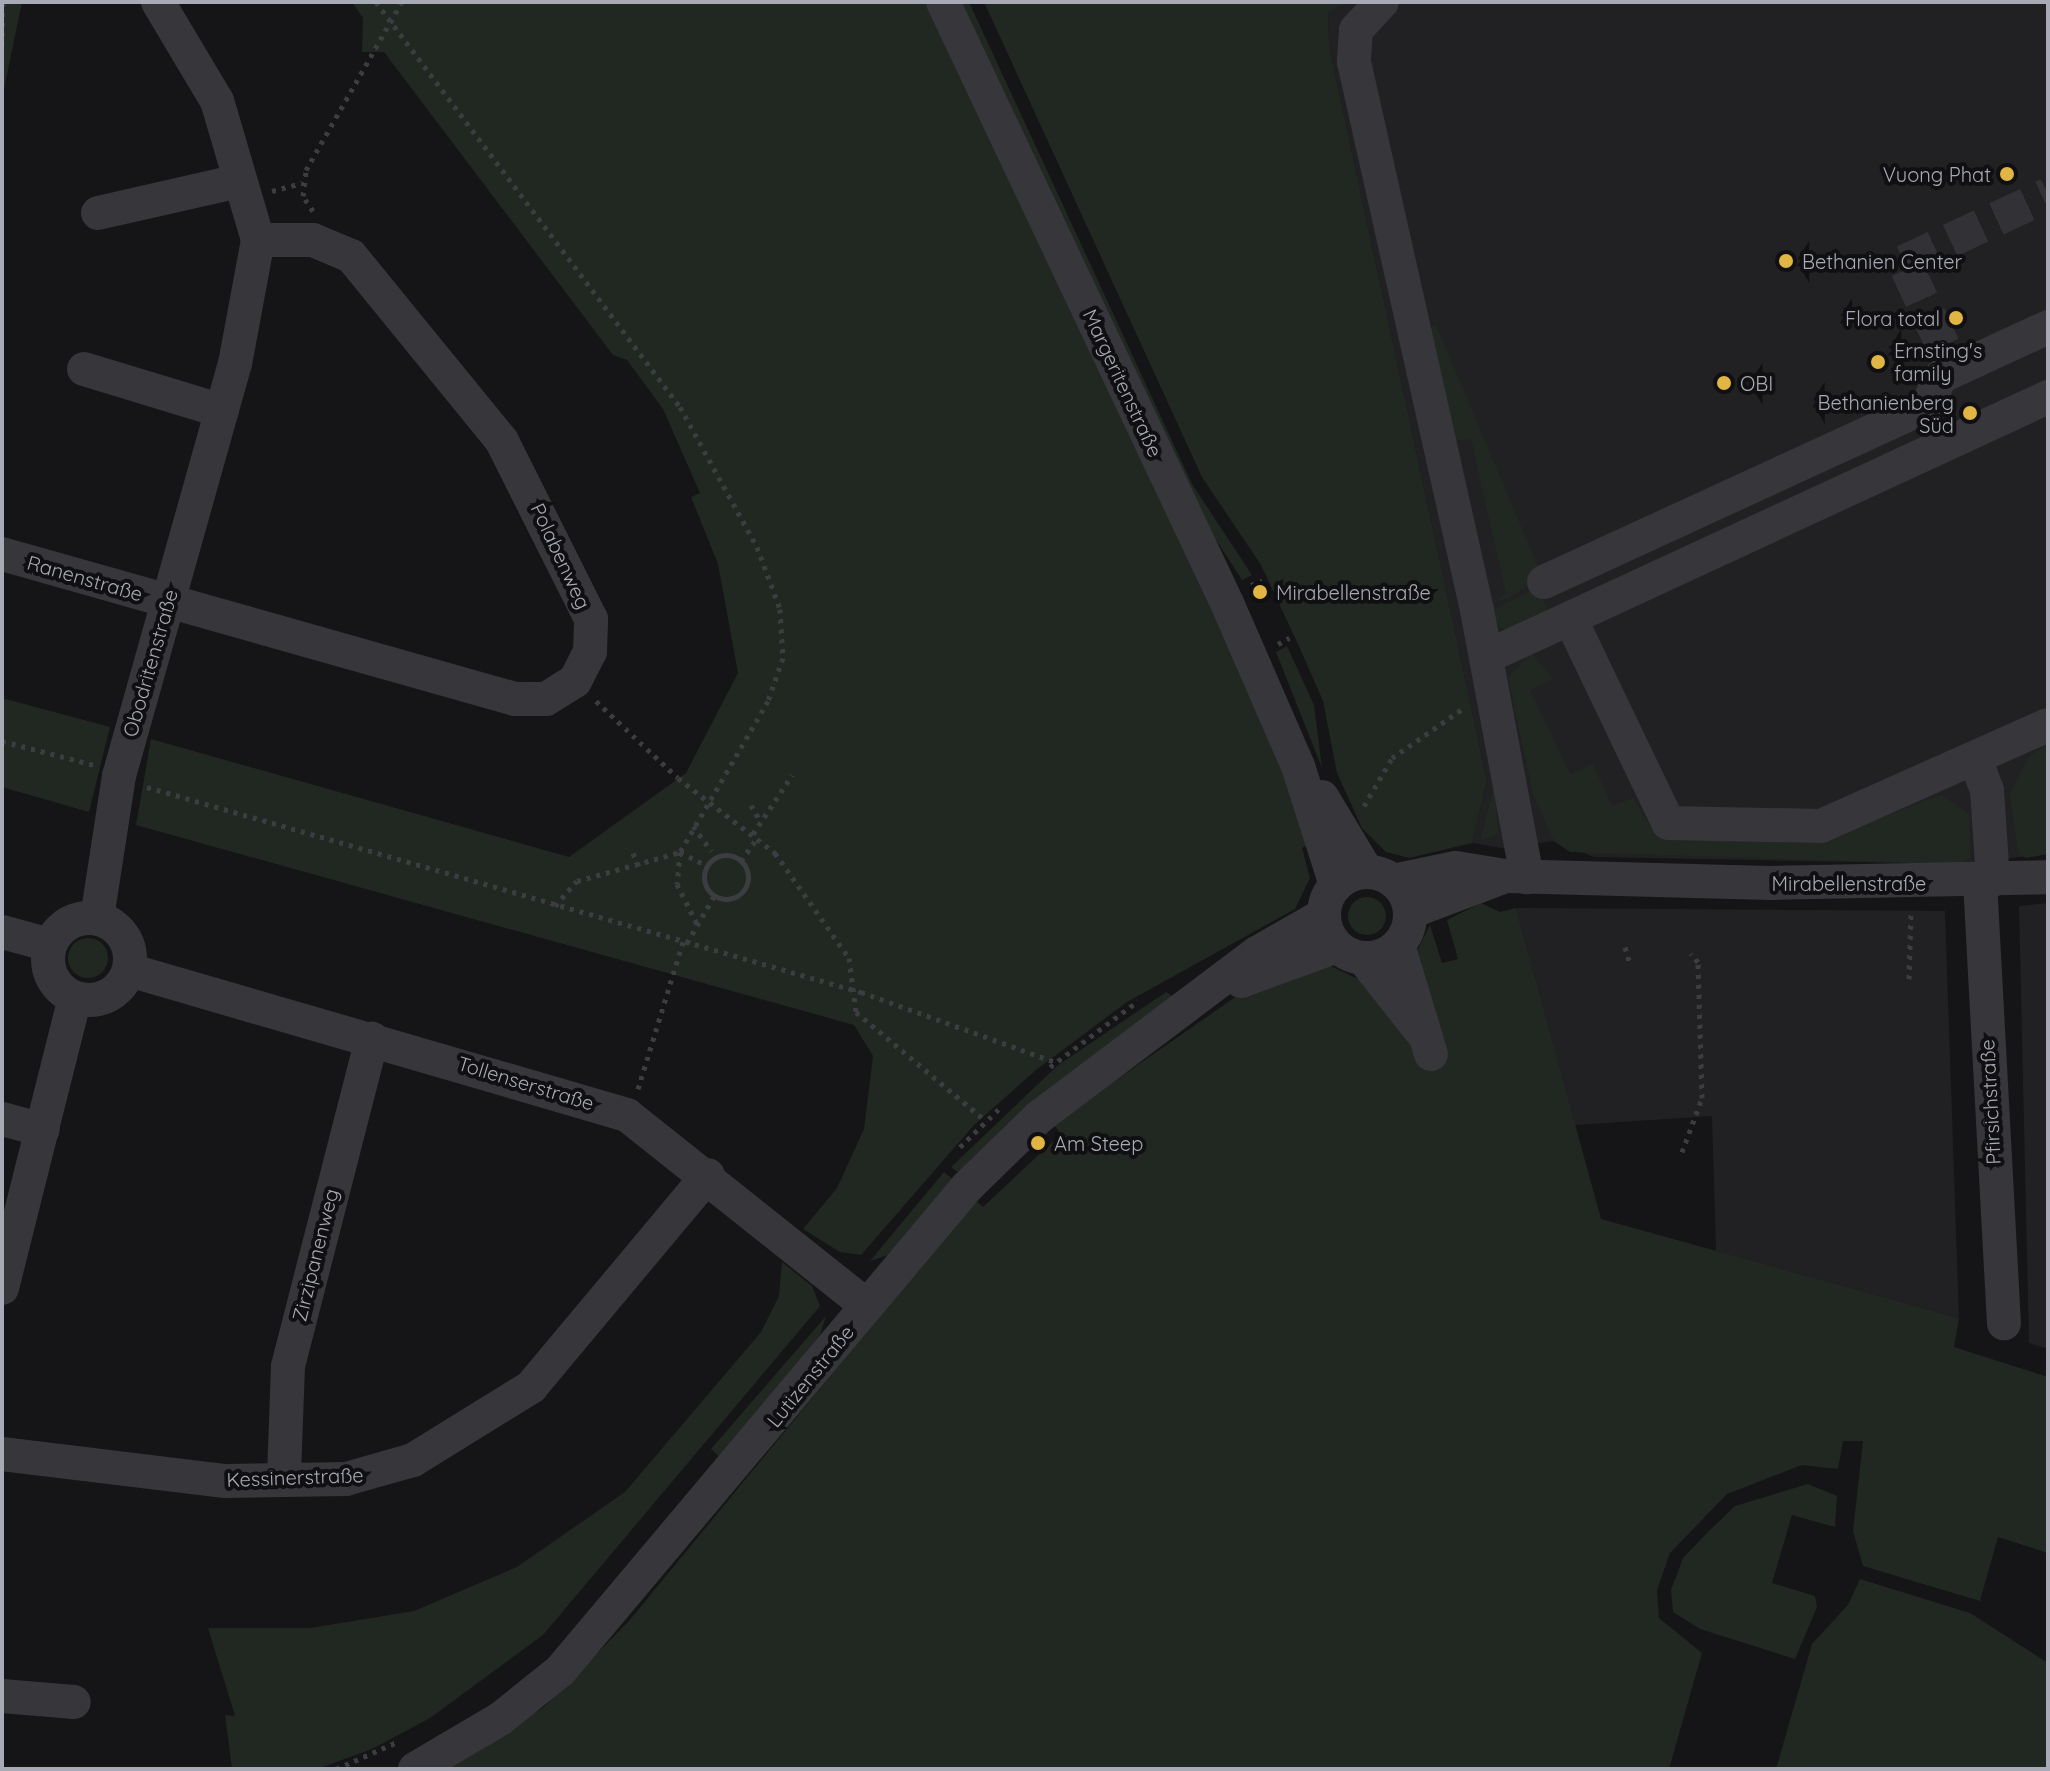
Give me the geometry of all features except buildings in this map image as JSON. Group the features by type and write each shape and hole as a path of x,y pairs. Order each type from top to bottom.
{"street":[{"name":"Obodritenstraße","path":"97,918 119,776 222,411 258,240 204,71 158,2"},
{"name":"Margeritenstraße","path":"943,2 1298,766 1330,900 1350,952 1426,1042 1398,945"},
{"path":"1382,2 1356,30 1354,62 1486,657 1516,877"},
{"path":"98,213 239,181"},
{"name":"Polabenweg","path":"258,240 313,240 366,268 502,441 591,619 590,652 575,681"},
{"path":"1544,582 1928,405 1946,364 2047,329"},
{"path":"1946,364 1966,435"},
{"path":"84,369 222,411"},
{"path":"1486,657 2048,397"},
{"path":"1784,469 1818,503"},
{"path":"1618,547 1637,587"},
{"name":"Ranenstraße","path":"2,554 168,602"},
{"path":"168,602 515,699 546,699 575,681"},
{"path":"1570,618 1668,823 1821,826 2048,725"},
{"name":"Pfirsichstraße","path":"1975,759 1987,790 1986,881 2004,1323"},
{"name":"Margeritenstraße","path":"1298,766 1410,912"},
{"name":"Mirabellenstraße","path":"1330,900 1380,876 1456,868 1516,877 1911,885 2048,877"},
{"name":"Mirabellenstraße","path":"1410,912 1516,877"},
{"name":"Lutizenstraße","path":"415,1769 500,1719 560,1671 967,1187 1039,1117 1214,990 1257,953 1330,900"},
{"path":"1398,945 1410,912"},
{"path":"97,918 128,943 129,970 114,992 75,998 55,982 50,945 64,926 97,918"},
{"path":"2,932 50,945"},
{"name":"Lutizenstraße","path":"1214,990 1350,952 1398,945"},
{"name":"Tollenserstraße","path":"129,970 627,1115 708,1175 867,1306"},
{"path":"3,1283 75,998"},
{"name":"Zirzipanenweg","path":"284,1475 288,1366 372,1039"},
{"path":"2,1119 43,1130"},
{"name":"Kessinerstraße","path":"2,1454 225,1481 284,1475 379,1473 499,1412 577,1338 708,1175"},
{"path":"2,1696 74,1702"}],"path":[{"path":"2,46 3,2"},
{"path":"376,2 680,407 757,547 780,609 783,658 768,701 680,852 677,884 697,924"},
{"path":"313,240 313,211 303,196 306,170 402,2"},
{"path":"1250,586 1262,581"},
{"path":"1278,644 1289,638"},
{"path":"575,681 710,804 756,836 849,958 851,989 866,1022 986,1121"},
{"path":"1362,816 1392,758 1466,706"},
{"path":"2,741 555,906 851,989 1055,1062"},
{"path":"741,861 761,822 792,775"},
{"path":"751,805 761,822"},
{"path":"693,826 711,851"},
{"path":"668,847 707,866"},
{"path":"555,906 577,881 639,867 662,852 680,852"},
{"path":"633,853 639,867"},
{"path":"714,896 704,879 707,866 723,855 741,861"},
{"path":"714,896 741,894 748,881 741,861"},
{"path":"1909,979 1911,885"},
{"path":"627,1115 685,943 714,896"},
{"path":"1625,947 1629,961"},
{"path":"1682,1152 1702,1098 1698,962 1691,954"},
{"path":"1900,963 1910,963"}],"shaded area":[{"path":"2,2 22,2 2,99"},
{"path":"352,2 926,2 1291,776 1312,843 1302,848 1310,878 1295,909 1127,1002 1036,1070 974,1125 861,1255 840,1252 803,1229 837,1188 864,1129 873,1056 854,1025 136,825 151,739 569,857 686,773 738,673 718,564 691,497 700,493 663,409 627,360 613,355 384,52 362,52 363,18"},
{"path":"956,2 969,2 1192,484 1252,575 1242,580 1196,509"},
{"path":"984,2 1350,2 1328,12 1329,46 1487,781 1472,843 1409,858 1386,852 1362,828 1337,773 1323,701 1298,644 1261,565 1202,477"},
{"path":"1350,2 2048,2 2048,854 1956,864 1594,857 1554,841 1502,848 1472,843 1487,781 1329,46 1328,12"},
{"path":"1436,325 1542,576 1509,598 1491,603 1506,594 1471,438 1451,442 1427,329"},
{"path":"1606,568 1542,599 1551,617 1505,630 1493,622 1493,611 1531,590"},
{"path":"1287,646 1314,705 1322,768 1276,652"},
{"path":"1532,654 1553,679 1530,690 1570,774 1593,764 1612,806 1633,798 1657,838 1819,841 1941,795 1969,814 1970,858 1956,864 1570,852 1554,841 1533,794 1508,677"},
{"path":"2,698 110,727 89,812 2,787"},
{"path":"2048,743 2048,854 2026,858 2018,854 2010,794 2028,758"},
{"path":"1494,788 1499,833 1480,841"},
{"path":"1367,897 1381,902 1386,916 1381,930 1367,935 1353,930 1348,916 1353,902"},
{"path":"1481,903 1500,912 1516,908 1601,1219 1959,1318 1954,1347 2048,1377 2048,1553 1998,1537 1980,1601 1863,1566 1853,1531 1863,1441 1843,1441 1838,1469 1802,1465 1727,1494 1670,1553 1657,1590 1659,1618 1702,1653 1669,1769 448,1769 545,1706 629,1621 975,1200 983,1207 1061,1134 1053,1124 1244,991 1326,964 1367,983 1417,951 1430,925 1442,963 1458,959 1447,920"},
{"path":"2048,903 2048,1349 2029,1343 2019,906"},
{"path":"1516,908 1945,911 1959,1318 1716,1251 1712,1116 1575,1125"},
{"path":"88,938 102,944 108,958 102,972 88,978 74,972 68,958 74,944"},
{"path":"1166,992 1177,999 960,1174 951,1167 1057,1066"},
{"path":"944,1172 954,1180 888,1255 870,1261"},
{"path":"782,1262 812,1286 820,1306 543,1635 430,1718 372,1749 317,1769 232,1769 225,1715 235,1716 208,1628 310,1628 414,1611 517,1567 625,1492 761,1332 779,1296"},
{"path":"826,1316 820,1335 723,1460 711,1449"},
{"path":"1808,1484 1837,1496 1835,1527 1792,1515 1772,1583 1815,1596 1817,1607 1795,1659 1700,1629 1673,1612 1671,1590 1683,1558 1735,1506"},
{"path":"1860,1579 1970,1613 2048,1663 2048,1769 1776,1769 1812,1644 1848,1605"}],"tunnel":[{"path":"1943,346 1904,262 2048,195"}],"place":[{"name":"Vuong Phat","path":"2007,174"},
{"name":"Bethanien Center","path":"1786,261"},
{"name":"Flora total","path":"1956,318"},
{"name":"Ernsting's family","path":"1878,362"},
{"name":"OBI","path":"1724,383"},
{"name":"Bethanienberg Süd","path":"1970,413"},
{"name":"Mirabellenstraße","path":"1260,592"},
{"name":"Am Steep","path":"1038,1143"}]}
